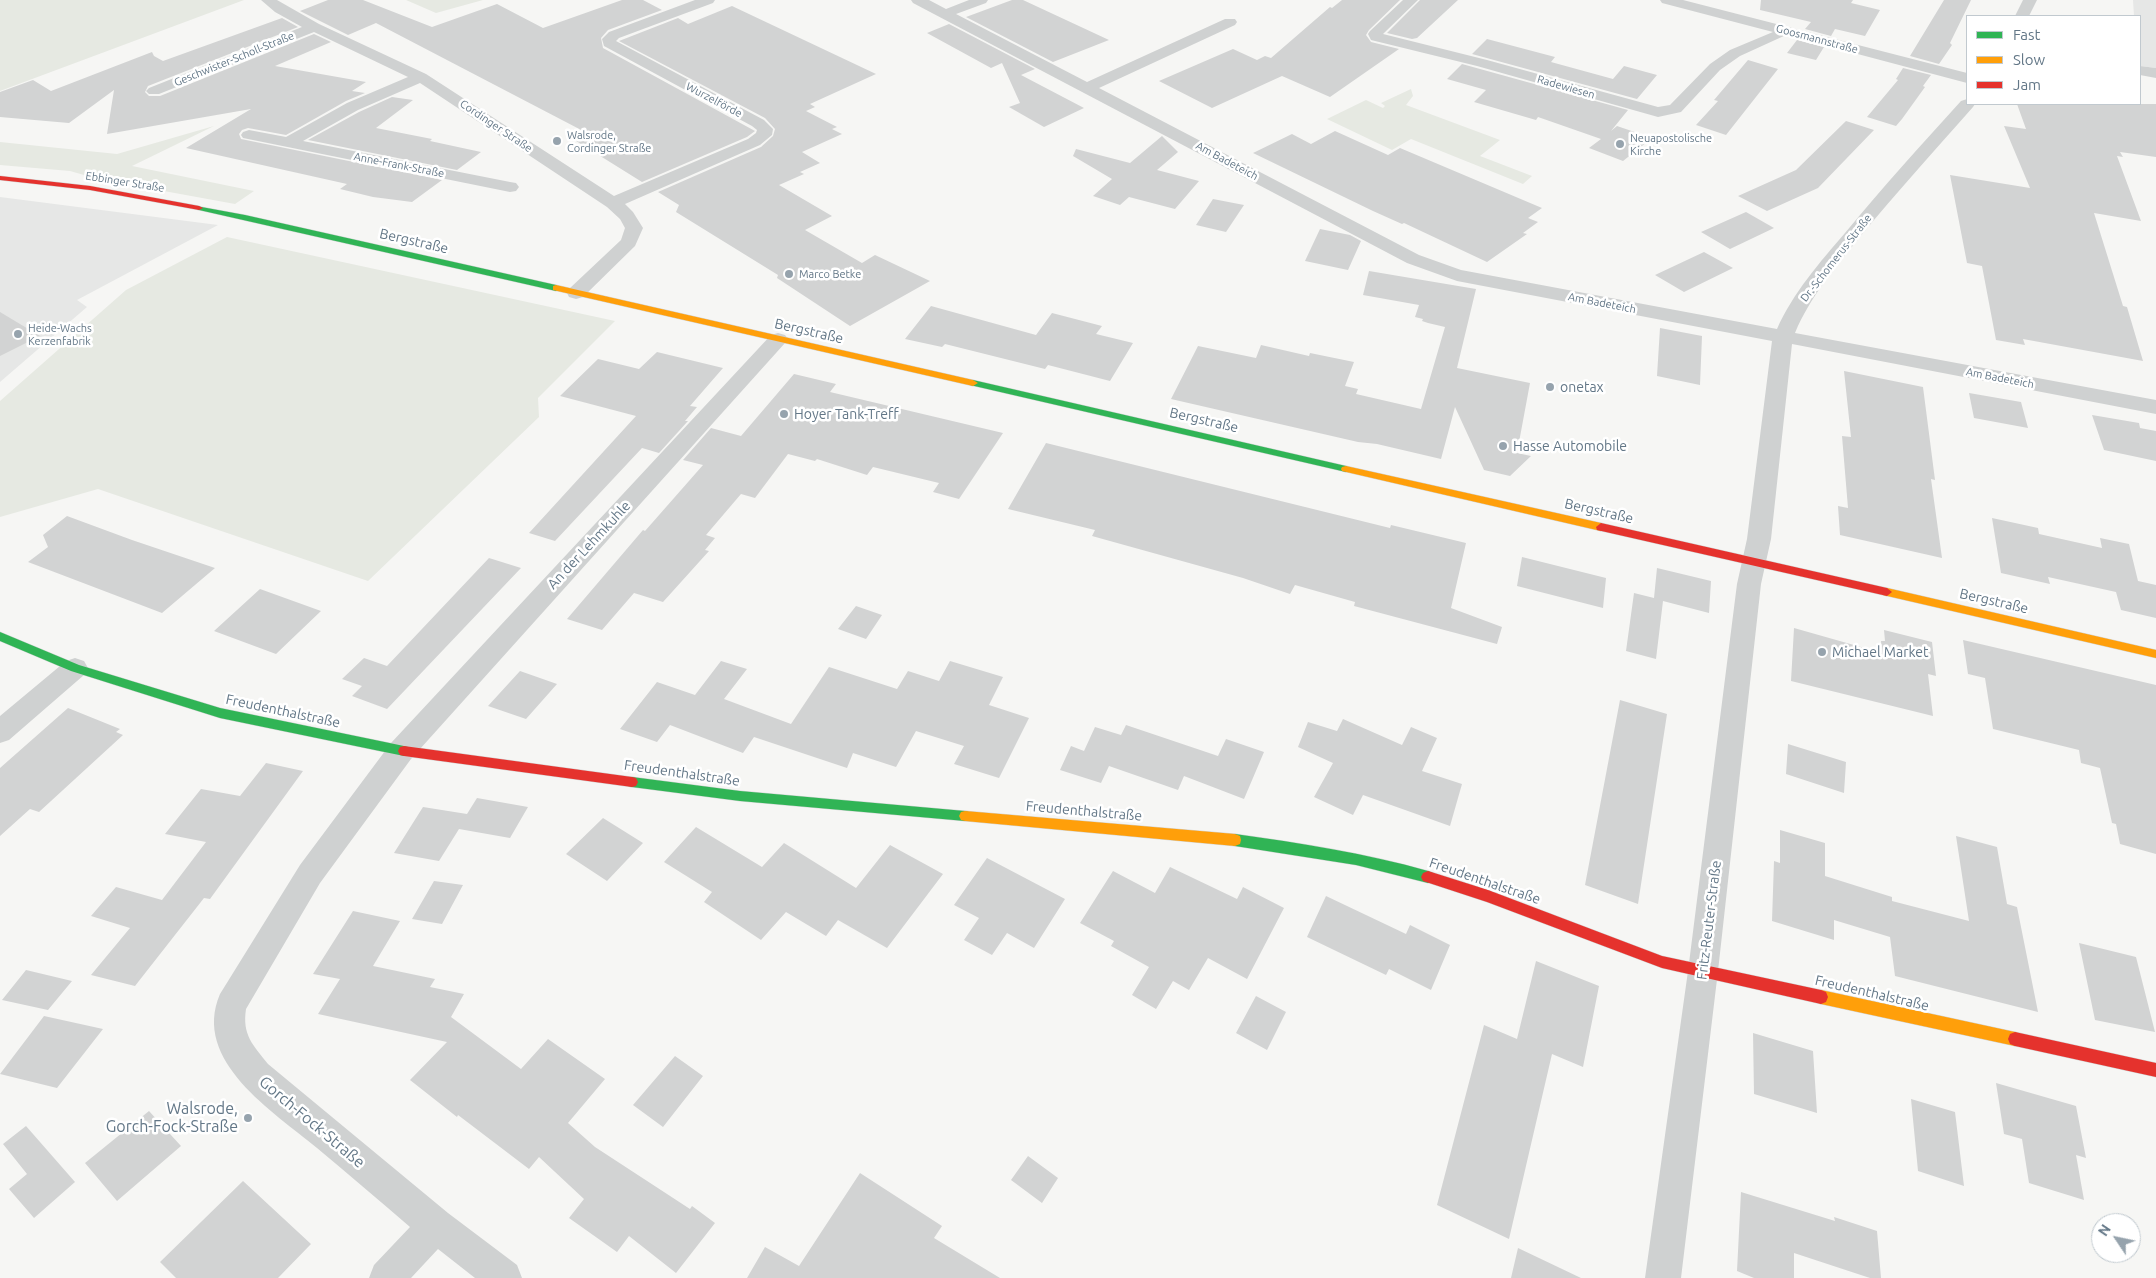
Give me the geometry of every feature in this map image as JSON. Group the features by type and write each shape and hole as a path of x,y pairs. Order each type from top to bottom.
{"main road":[{"name":"Ebbinger Straße","path":"0,178 90,188 245,217"},
{"name":"Bergstraße","path":"245,217 2156,654"},
{"name":"Freudenthalstraße","path":"0,636 76,668 220,713 401,751 740,796 1231,839 1317,850 1395,867 1479,893 1662,962 2156,1070"}],"street":[{"name":"Cordinger Straße","path":"268,0 280,9 314,27 420,77 613,203 627,216 634,228 630,242 576,293"},
{"name":"Wurzelförde","path":"613,203 754,142 764,135 765,129 758,123 609,43 609,39 614,35 708,0"},
{"name":"Am Badeteich","path":"918,0 1405,255 1434,268 1457,275 2156,406"},
{"path":"945,14 981,0"},
{"name":"Radewiesen","path":"1411,0 1375,34 1376,37 1473,61 1658,112 1675,109 1715,67 1735,53 1778,35 1783,30"},
{"name":"Goosmannstraße","path":"1667,0 1966,78"},
{"path":"2022,15 2030,0"},
{"path":"1087,88 1230,22"},
{"name":"Geschwister-Scholl-Straße","path":"154,91 314,27"},
{"path":"2141,70 2156,73"},
{"path":"288,143 304,132 381,92 420,77"},
{"name":"Dr.-Schomerus-Straße","path":"1753,562 1759,538 1776,379 1783,337 1792,314 1824,270 1877,205 1966,105"},
{"name":"Anne-Frank-Straße","path":"249,135 510,187"},
{"name":"An der Lehmkuhle","path":"401,751 778,339"},
{"name":"Fritz-Reuter-Straße","path":"1663,1278 1704,971 1753,562"},
{"path":"0,732 76,668"},
{"name":"Gorch-Fock-Straße","path":"401,751 310,874 231,1005 228,1025 237,1049 256,1076 436,1225 504,1278"},
{"path":"387,1278 436,1225"}],"shaded area":[{"path":"0,0 244,0 0,91"},
{"path":"406,0 483,0 436,13"},
{"path":"2133,0 2156,0 2156,68 2141,66 2141,15 2134,15"},
{"path":"1411,89 1413,96 1406,105 1500,140 1480,156 1532,176 1523,184 1411,139 1392,150 1327,119 1366,100 1383,108 1385,106 1381,103"},
{"path":"214,126 132,166 254,191 235,204 98,179 70,171 0,165 0,142 117,154"},
{"path":"0,197 218,225 77,300 87,307 0,382"},
{"path":"227,237 615,321 538,398 539,417 368,581 98,489 0,517 0,401 126,290"}],"building":[{"path":"328,0 363,0 432,27 497,4 543,28 622,0 643,0 662,10 608,30 601,38 603,48 755,131 747,137 642,182 573,139 585,134 585,132 376,23 348,35 300,11"},
{"path":"1012,0 1023,0 1109,40 1053,62 966,17"},
{"path":"1342,0 1400,0 1366,35 1371,42 1399,49 1330,97 1282,76 1212,108 1159,81 1233,49 1257,60 1265,56 1271,58 1330,7 1332,8"},
{"path":"1420,0 1458,0 1417,38 1412,39 1387,33"},
{"path":"1761,0 1853,0 1851,3 1880,10 1865,36 1835,29 1831,36 1805,29 1811,22 1760,10"},
{"path":"1944,0 1971,0 1950,43 1952,45 1939,64 1910,56"},
{"path":"732,6 876,74 810,104 815,107 806,111 837,127 832,129 842,134 802,152 820,163 800,172 804,174 779,185 832,216 805,230 862,263 875,255 930,281 850,326 777,278 778,275 676,212 679,205 658,192 761,147 773,136 775,129 765,118 619,41 678,18 688,24"},
{"path":"282,18 298,27 148,86 145,92 149,96 160,96 314,34 331,42 275,66 366,82 352,91 365,93 346,101 286,135 248,128 242,130 239,134 241,139 442,180 412,202 373,197 340,189 347,184 186,148 251,109 107,134 114,90 69,123 0,117 0,92 33,80 51,91 152,52 154,56 163,61"},
{"path":"949,24 1035,69 1021,75 1084,108 1044,127 1009,107 1020,103 1002,63 991,68 927,33"},
{"path":"1487,39 1555,57 1551,62 1613,79 1624,66 1657,75 1637,99 1472,54"},
{"path":"1797,40 1824,47 1816,60 1787,53"},
{"path":"1748,60 1778,69 1726,135 1696,125 1718,101 1714,100"},
{"path":"1462,64 1628,110 1611,131 1617,126 1652,138 1623,161 1589,148 1601,139 1538,117 1536,120 1474,102 1486,90 1447,79"},
{"path":"1903,68 1931,75 1923,86 1925,87 1902,119 1896,126 1867,117 1898,80 1896,79"},
{"path":"392,97 413,100 376,128 432,139 430,141 481,152 457,170 308,140 359,112"},
{"path":"2156,104 2156,157 2120,152 2123,157 2117,156 2141,221 2094,213 2123,306 2127,307 2143,361 2023,339 2025,345 1996,340 1982,266 1967,263 1950,175 2030,188 2004,126 2026,129 2017,105"},
{"path":"1846,121 1874,130 1818,188 1767,211 1738,196 1796,170"},
{"path":"1335,131 1388,155 1400,148 1542,208 1528,218 1538,222 1523,233 1527,234 1487,262 1404,223 1402,224 1373,211 1253,153 1292,134 1311,144"},
{"path":"1162,136 1178,152 1157,170 1199,181 1175,209 1129,197 1120,205 1093,196 1112,179 1073,156 1076,149 1130,163"},
{"path":"1213,199 1244,205 1226,232 1196,225"},
{"path":"1746,212 1774,228 1730,249 1701,232"},
{"path":"1320,229 1350,235 1361,241 1348,270 1305,261"},
{"path":"1704,252 1733,268 1684,292 1655,275"},
{"path":"1369,271 1476,289 1457,368 1530,383 1517,453 1531,456 1510,476 1484,470 1455,407 1441,459 1171,399 1198,346 1256,358 1261,345 1309,356 1310,353 1354,362 1345,386 1358,389 1356,394 1421,409 1445,327 1422,321 1423,319 1415,317 1419,305 1363,295"},
{"path":"931,306 1036,335 1052,313 1102,326 1096,334 1133,343 1110,381 1048,365 1045,369 945,344 942,347 905,339"},
{"path":"0,312 40,336 0,356"},
{"path":"1660,328 1702,336 1700,385 1657,376"},
{"path":"657,352 723,368 690,406 697,407 685,421 688,421 659,453 642,448 555,541 529,533 636,416 560,396 598,359 639,369"},
{"path":"1844,371 1923,387 1935,480 1931,479 1942,558 1840,535 1838,506 1848,508 1842,436 1851,437"},
{"path":"794,374 836,384 830,392 1003,433 959,499 933,492 939,483 873,467 867,475 817,459 815,461 788,454 755,498 741,494 706,535 715,538 705,550 709,551 663,602 634,593 602,630 567,619 643,530 645,531 703,465 683,460 711,428 741,436"},
{"path":"1969,393 2021,402 2028,428 1974,418"},
{"path":"2092,415 2139,423 2140,428 2156,431 2156,461 2104,450"},
{"path":"1046,443 1390,528 1391,525 1466,543 1451,608 1502,627 1497,644 1354,606 1355,602 1295,585 1290,594 1243,578 1092,536 1095,530 1008,509"},
{"path":"67,516 215,568 162,613 28,562 48,547 43,535"},
{"path":"1992,518 2038,528 2039,534 2102,548 2100,538 2129,544 2138,581 2156,585 2156,618 2121,610 2116,592 2048,577 2050,584 2001,573"},
{"path":"1522,557 1606,578 1603,608 1517,586"},
{"path":"489,558 521,568 387,709 352,696 362,686 342,679 364,658 387,666"},
{"path":"1657,568 1711,581 1709,613 1663,601 1656,659 1626,651 1634,593 1654,598"},
{"path":"260,589 321,611 276,654 214,631"},
{"path":"856,606 882,615 866,639 838,629"},
{"path":"1794,628 1882,653 1881,641 1885,641 1884,630 1932,642 1936,676 1928,674 1933,716 1791,681"},
{"path":"1963,640 2156,685 2156,854 2120,844 2116,824 2112,823 2100,768 2081,763 2079,750 1993,729 1985,678 1968,674"},
{"path":"721,661 747,669 724,699 791,724 829,667 897,689 908,671 939,681 950,661 1003,677 989,705 1029,718 999,778 954,764 964,746 916,731 896,767 853,753 847,768 754,737 743,753 670,725 657,742 620,729 657,682 695,695"},
{"path":"520,671 557,684 526,719 488,706"},
{"path":"1620,700 1667,714 1638,904 1585,885"},
{"path":"68,708 120,729 116,732 123,735 39,812 30,809 0,836 0,768"},
{"path":"1343,719 1402,745 1411,727 1437,738 1422,771 1462,784 1450,826 1363,795 1353,815 1314,797 1333,763 1298,747 1308,722 1337,731"},
{"path":"1126,725 1218,756 1226,739 1264,752 1244,799 1184,776 1178,790 1109,766 1101,783 1060,770 1071,746 1084,751 1095,727 1121,735"},
{"path":"1788,744 1846,762 1844,793 1786,774"},
{"path":"266,763 303,771 210,899 204,898 135,986 91,975 130,928 91,916 116,887 162,900 206,842 165,834 201,789 240,796"},
{"path":"477,798 528,807 510,838 459,829 439,861 394,853 423,807 467,814"},
{"path":"603,818 643,843 607,881 566,854"},
{"path":"696,827 762,867 784,843 856,888 890,845 943,874 887,948 838,920 826,936 786,912 761,940 704,902 712,892 664,862"},
{"path":"1780,830 1825,843 1825,876 1892,897 1892,901 1969,921 1956,836 1997,847 2007,904 2017,907 2038,1012 1895,976 1890,937 1834,920 1834,940 1772,921 1774,861 1780,863"},
{"path":"987,858 1065,899 1034,948 1007,933 992,955 964,940 979,918 954,905"},
{"path":"1170,867 1237,899 1243,887 1284,908 1247,979 1208,958 1189,990 1173,981 1156,1009 1132,995 1149,967 1111,946 1114,941 1080,923 1113,871 1155,893"},
{"path":"434,881 463,885 442,924 412,919"},
{"path":"1326,896 1406,934 1410,925 1450,945 1431,990 1389,969 1386,975 1307,937"},
{"path":"353,911 400,921 373,966 435,979 430,987 464,994 451,1017 521,1069 548,1039 605,1079 568,1123 595,1147 690,1209 692,1206 715,1223 676,1273 629,1236 617,1252 569,1218 584,1199 539,1157 529,1169 410,1080 447,1042 318,1014 340,979 313,974"},
{"path":"2079,943 2136,957 2155,1032 2095,1020"},
{"path":"1536,961 1599,986 1583,1067 1552,1054 1509,1239 1437,1205 1484,1025 1517,1039"},
{"path":"26,970 72,981 48,1010 2,1000"},
{"path":"1256,996 1286,1012 1267,1050 1236,1033"},
{"path":"44,1016 103,1029 57,1088 0,1074"},
{"path":"1753,1033 1813,1051 1817,1113 1754,1094"},
{"path":"675,1056 703,1076 663,1127 633,1105"},
{"path":"1996,1083 2076,1106 2086,1158 2076,1155 2084,1200 2029,1183 2022,1139 2004,1134"},
{"path":"1911,1099 1955,1112 1964,1186 1918,1171"},
{"path":"149,1111 181,1146 117,1201 85,1163"},
{"path":"26,1126 75,1182 34,1218 9,1189 27,1174 3,1144"},
{"path":"1028,1156 1058,1178 1042,1203 1011,1180"},
{"path":"860,1173 942,1226 934,1238 1000,1278 747,1278 765,1247 799,1266"},
{"path":"243,1181 311,1244 278,1278 176,1278 160,1262"},
{"path":"1741,1192 1835,1221 1834,1217 1877,1231 1881,1278 1870,1278 1794,1253 1794,1278 1754,1278 1737,1271"},
{"path":"1518,1248 1581,1278 1511,1278"}],"traffic: fast":[{"path":"199,208 556,288"},
{"path":"973,383 1346,469"},
{"path":"0,636 75,668 220,713 404,751"},
{"path":"632,782 740,796 965,816"},
{"path":"1235,840 1356,859 1428,877"}],"traffic: slow":[{"path":"556,288 973,383"},
{"path":"1346,469 1601,527"},
{"path":"1887,592 2156,654"},
{"path":"965,816 1235,840"},
{"path":"1821,997 2015,1039"}],"traffic: jam":[{"path":"0,178 90,188 199,208"},
{"path":"1601,527 1887,592"},
{"path":"404,751 632,782"},
{"path":"1428,877 1488,896 1662,962 1821,997"},
{"path":"2015,1039 2156,1070"}],"place":[{"name":"Walsrode, Cordinger Straße","path":"557,141"},
{"name":"Neuapostolische Kirche","path":"1620,144"},
{"name":"Marco Betke","path":"789,274"},
{"name":"Heide-Wachs Kerzenfabrik","path":"18,334"},
{"name":"onetax","path":"1550,387"},
{"name":"Hoyer Tank-Treff","path":"784,414"},
{"name":"Hasse Automobile","path":"1503,446"},
{"name":"Michael Market","path":"1822,652"},
{"name":"Walsrode, Gorch-Fock-Straße","path":"248,1118"}]}
